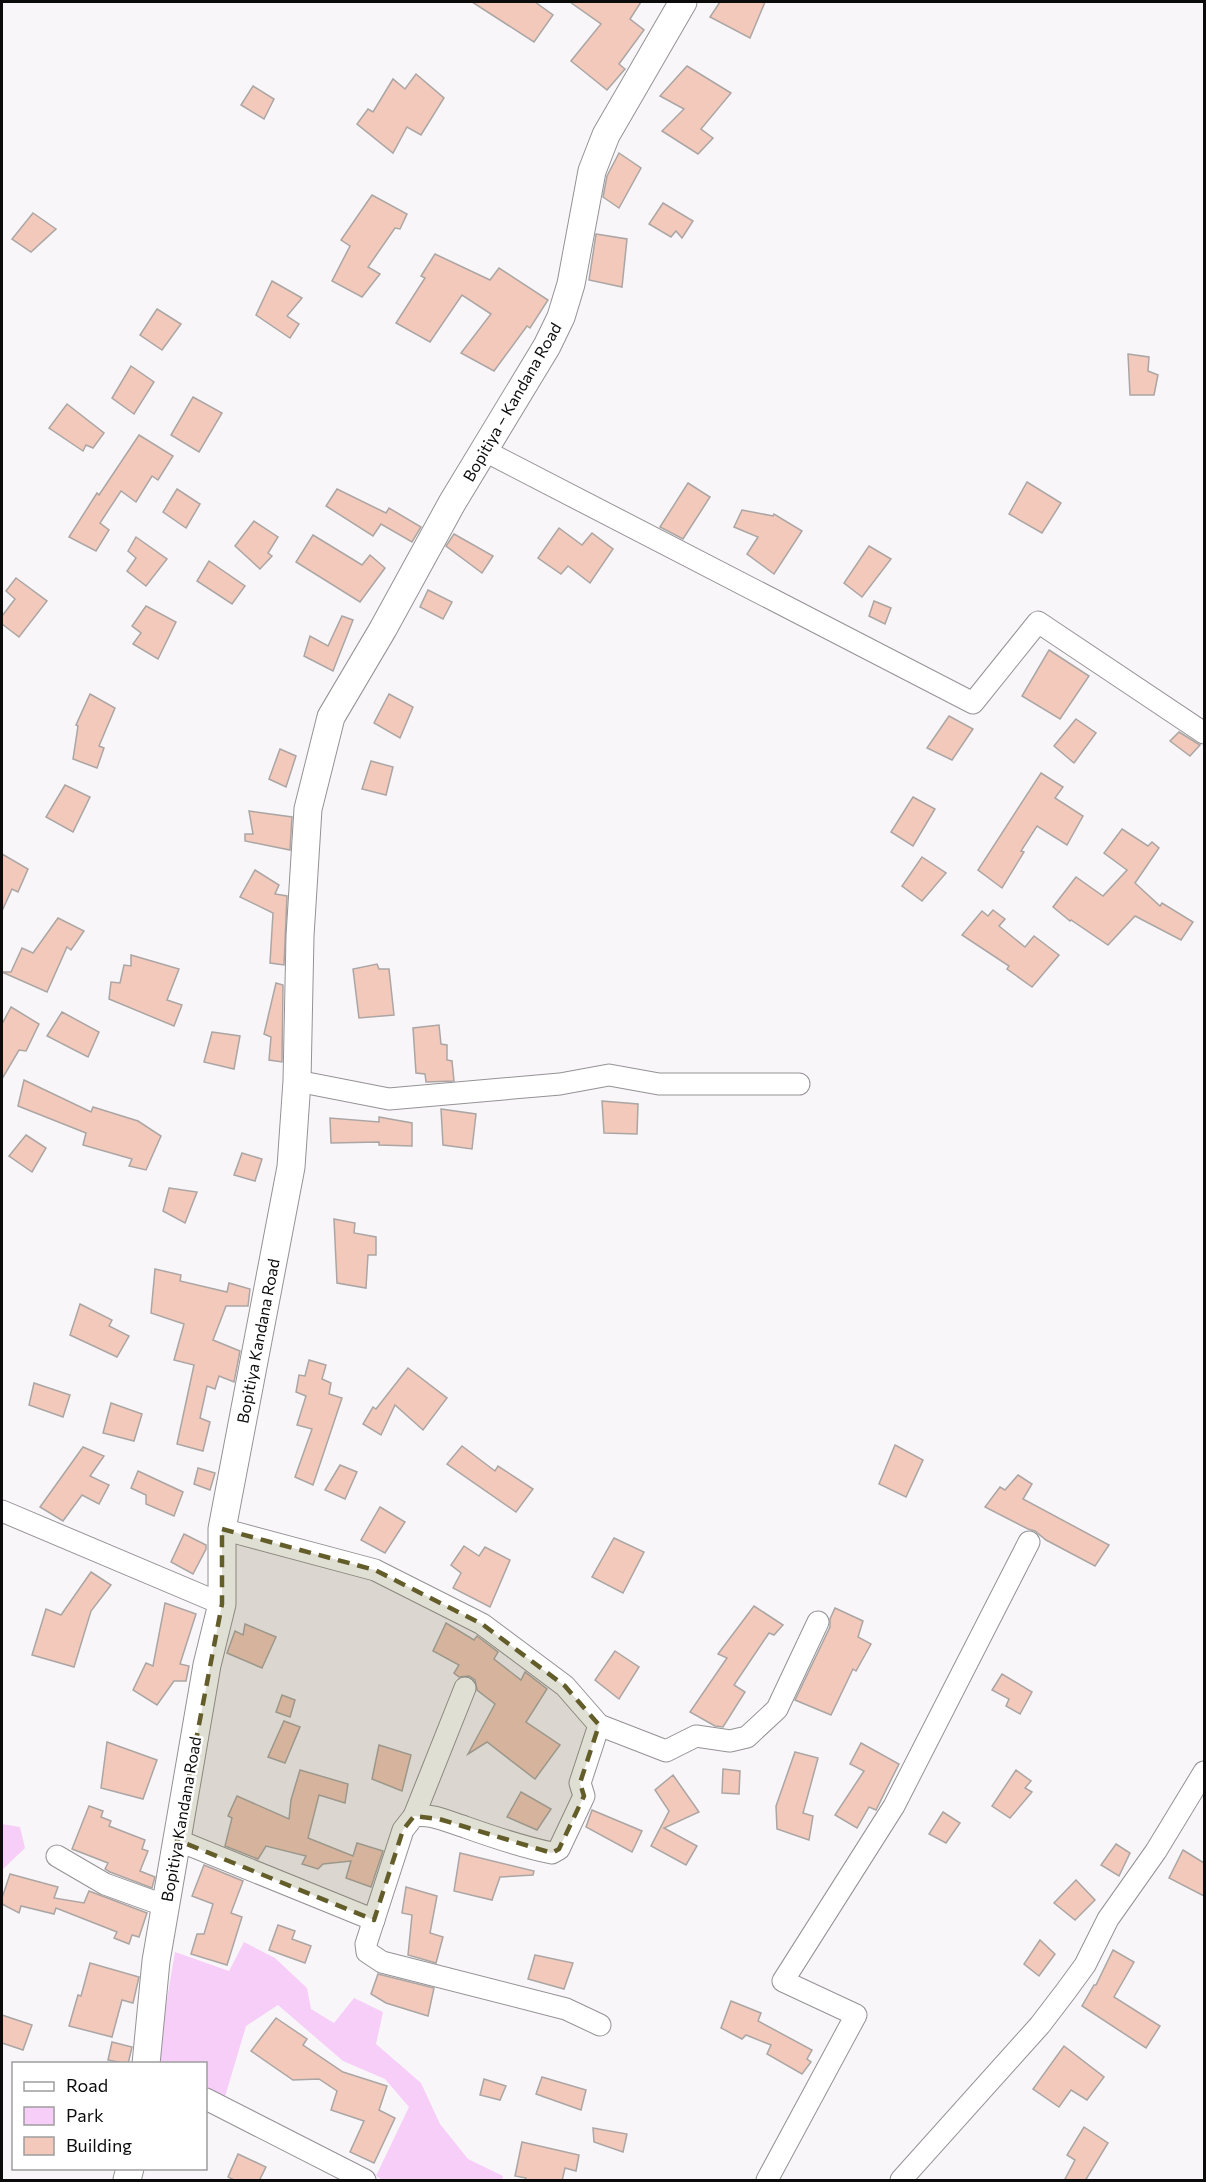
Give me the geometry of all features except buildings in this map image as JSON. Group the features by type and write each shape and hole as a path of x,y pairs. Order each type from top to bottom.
{"main road":[{"name":"Bopitiya – Kandana Road","path":"383,629 452,503 547,346 561,317 571,284 592,171 606,135 683,2"},
{"name":"Bopitiya Kandana Road","path":"146,2062 156,1961 207,1665 222,1604 222,1529 291,1167 297,1080 300,936 308,809 331,717 383,629"}],"street":[{"path":"485,451 973,703 1038,622 1204,733"},
{"path":"297,1080 389,1099 560,1084 609,1075 658,1084 799,1084"},
{"path":"2,1511 222,1604"},
{"path":"222,1529 375,1570 482,1624 565,1686 599,1725 666,1751 696,1736 730,1741 747,1737 777,1709 818,1622"},
{"path":"766,2181 856,2015 783,1981 894,1806 1029,1542"},
{"path":"465,1688 414,1816 403,1830 366,1944 367,1952 382,1962 566,2009 600,2025"},
{"path":"414,1816 422,1815 439,1819 552,1853 559,1849 584,1796 580,1783 599,1725"},
{"path":"901,2181 1040,2025 1066,1991 1085,1965 1108,1919 1129,1893 1204,1772"},
{"path":"177,1840 374,1920"},
{"path":"57,1856 105,1884 166,1906"},
{"path":"207,2100 365,2181"}],"highlighted area":[{"path":"222,1529 375,1570 482,1624 565,1686 599,1725 580,1783 584,1796 559,1849 552,1853 439,1819 414,1816 403,1830 374,1920 177,1840 222,1604"}],"green space":[{"path":"2,1824 20,1827 25,1848 2,1870"},
{"path":"244,1942 275,1958 307,1988 311,2009 334,2023 354,1998 383,2012 376,2044 421,2083 440,2124 468,2159 503,2176 502,2180 383,2180 376,2176 409,2107 385,2079 343,2061 278,2005 246,2026 224,2100 207,2092 207,2062 156,2062 175,1952 229,1971"}]}
